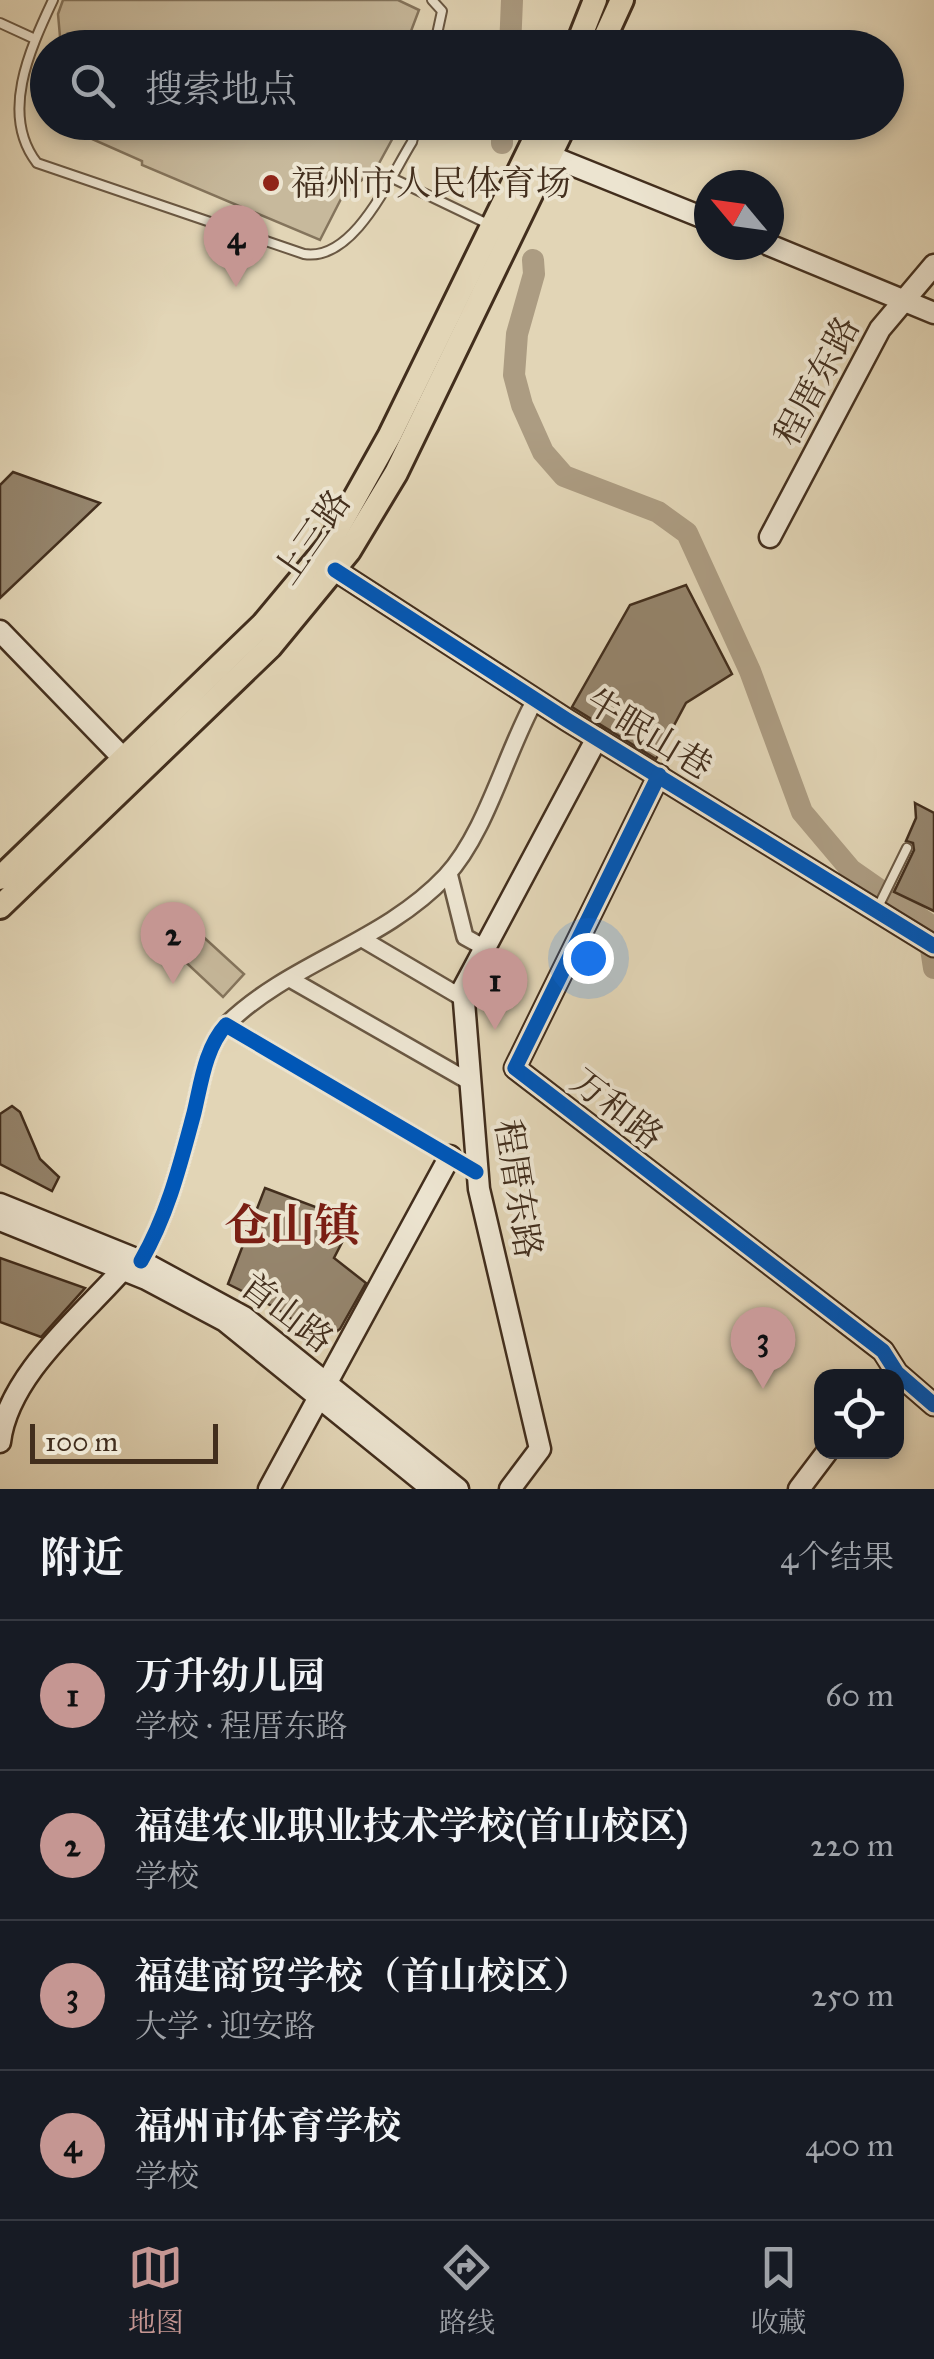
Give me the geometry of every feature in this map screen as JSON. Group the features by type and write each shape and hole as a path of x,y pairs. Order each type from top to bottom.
{"main road":[{"path":"583,30 595,0"},
{"path":"608,30 622,0"},
{"name":"上三路","path":"0,878 263,624 342,526 534,140"},
{"name":"上三路","path":"0,907 270,648 335,570 396,473 558,140"}],"street":[{"path":"550,156 694,214"},
{"path":"784,251 934,314"},
{"name":"程厝东路","path":"770,537 880,329 934,265"},
{"name":"牛眠山巷","path":"335,570 535,700 928,941"},
{"path":"0,631 124,759"},
{"path":"0,1442 6,1416 36,1368 132,1265 170,1202 215,1040 226,1025 290,980 395,920 448,873 535,700"},
{"name":"程厝东路","path":"510,1489 540,1450 476,1172 464,988 597,738"},
{"name":"万和路","path":"659,775 515,1068 883,1351 887,1369"},
{"path":"448,873 465,937 485,948"},
{"path":"364,940 466,1000"},
{"path":"290,980 470,1082"},
{"path":"226,1025 476,1172"},
{"path":"270,1489 450,1156"},
{"name":"首山路","path":"0,1204 244,1318 432,1489"},
{"name":"首山路","path":"0,1220 132,1265"},
{"name":"万和路","path":"904,1383 934,1405"},
{"name":"首山路","path":"324,1390 458,1489"},
{"path":"799,1489 822,1459"}],"lane":[{"path":"38,30 53,0"},
{"path":"432,0 442,11 438,30"},
{"path":"0,23 30,37"},
{"path":"30,48 14,82 12,125 21,148 37,162 320,256 346,245 412,140"},
{"path":"390,177 493,227"},
{"path":"878,907 907,848"}],"shaded area":[{"path":"63,0 398,0 419,10 411,30 59,30 58,14"},
{"name":"福州市人民体育场","path":"94,140 392,140 377,167 342,197 320,240 142,165 142,161"},
{"path":"198,932 244,974 223,997 178,955"}],"building":[{"path":"13,472 100,503 0,598 0,485"},
{"path":"686,585 732,674 686,703 656,759 572,707 630,605"},
{"path":"915,803 934,813 934,911 894,892 914,850 913,843 906,841 916,818"},
{"path":"12,1106 20,1112 40,1159 59,1177 52,1191 0,1164 0,1114"},
{"path":"265,1188 329,1212 350,1227 334,1258 366,1283 340,1329 333,1334 314,1335 276,1308 228,1284"},
{"path":"0,1258 85,1288 41,1337 0,1322"}],"waterway":[{"path":"511,30 512,0"},
{"path":"533,260 534,274 517,334 514,375 522,405 543,452 564,476 658,512 687,533 750,671 802,812 851,870 927,923 934,968"}],"cycle path":[{"path":"335,570 567,720 934,946"},
{"path":"659,775 515,1068 883,1351 897,1373 934,1405"},
{"path":"141,1261 172,1189 208,1055 226,1025 476,1172"}],"place":[{"name":"福州市人民体育场","path":"271,183"},
{"name":"福州市体育学校","path":"236,287"},
{"name":"福建农业职业技术学校(首山校区)","path":"173,984"},
{"name":"万升幼儿园","path":"495,1030"},
{"name":"福建商贸学校（首山校区）","path":"763,1389"}],"district":[{"name":"仓山镇","path":"292,1225"}]}
